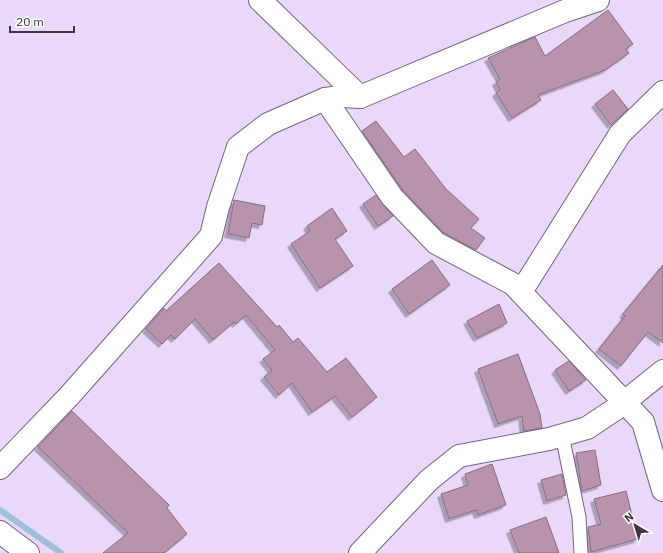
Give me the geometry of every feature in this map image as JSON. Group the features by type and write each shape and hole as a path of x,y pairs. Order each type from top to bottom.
{"street":[{"path":"260,0 360,97"},
{"path":"0,468 70,395 211,236 218,207 238,147 268,124 325,99 343,96 360,97 565,11 598,0"},
{"path":"521,292 620,134 663,92"},
{"path":"325,99 392,197 436,243 513,284 643,422 663,490"},
{"path":"360,553 428,480 459,456 562,435 587,428 625,402 663,371"},
{"path":"0,532 28,553"}],"lane":[{"path":"562,435 579,517 581,553"}],"building":[{"path":"608,10 633,44 626,49 629,53 605,70 538,95 541,100 512,118 496,93 500,90 496,82 500,79 488,58 535,37 545,56"},
{"path":"613,90 628,109 611,125 595,104"},
{"path":"376,121 404,157 415,149 446,189 479,219 471,228 485,238 476,250 444,233 402,189 362,131"},
{"path":"376,195 393,216 378,226 363,204"},
{"path":"234,200 265,206 262,225 252,223 249,238 228,234"},
{"path":"332,208 347,231 335,239 353,266 320,288 291,244 310,231 307,226"},
{"path":"432,260 450,285 409,314 392,289"},
{"path":"219,263 277,327 279,325 293,342 298,338 327,372 346,358 377,397 352,417 335,396 312,412 292,383 279,395 264,377 272,370 263,359 275,350 246,315 236,324 234,322 213,340 195,319 175,339 171,335 162,344 146,329 164,308 166,311"},
{"path":"663,265 663,343 648,332 621,366 599,349 625,316 623,314"},
{"path":"499,304 507,323 477,338 467,321"},
{"path":"518,354 540,414 542,428 524,431 522,416 498,424 478,369"},
{"path":"569,361 586,380 569,391 555,370"},
{"path":"72,411 169,505 167,508 187,534 164,553 103,553 128,533 38,447"},
{"path":"595,450 601,485 582,491 576,453"},
{"path":"492,464 506,505 478,515 476,510 449,519 441,494 468,485 465,474"},
{"path":"562,474 566,495 547,501 541,480"},
{"path":"626,491 638,539 591,552 588,527 601,524 594,499"},
{"path":"546,517 559,553 519,553 510,530"}],"waterway":[{"path":"0,510 61,553"}]}
